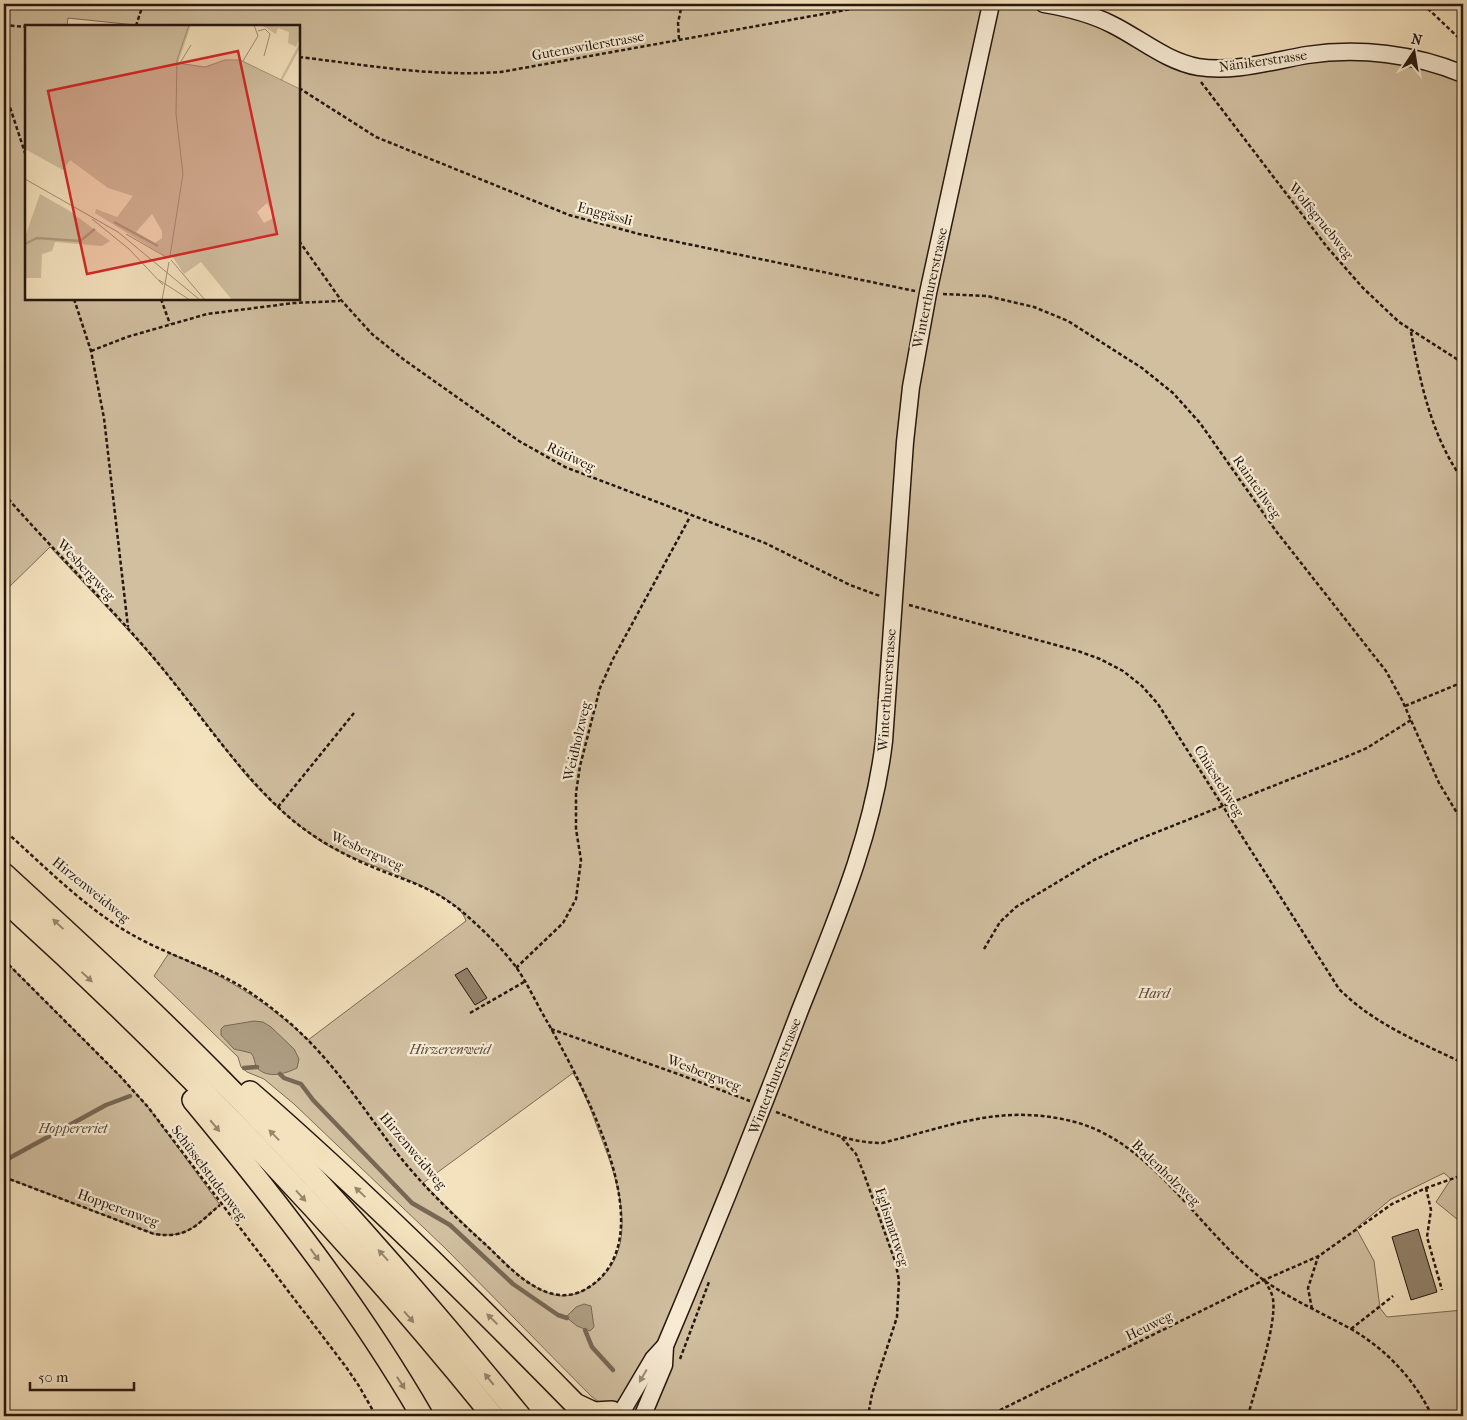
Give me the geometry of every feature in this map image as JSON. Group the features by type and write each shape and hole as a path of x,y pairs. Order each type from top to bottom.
{"highway":[{"path":"4,874 220,1079 295,1156 452,1334 520,1416"},
{"path":"4,900 109,998 278,1170 370,1271 493,1416"},
{"path":"93,957 298,1134 408,1237 575,1404 594,1413 615,1412"},
{"path":"109,998 281,1209 346,1298 422,1416"}],"main road":[{"name":"Winterthurerstrasse","path":"615,1412 631,1408 643,1416 664,1365 665,1346 763,1106 860,856 876,800 901,603 909,404 938,297 991,4"},
{"name":"Nänikerstrasse","path":"1044,4 1099,19 1167,56 1189,65 1209,68 1232,67 1310,54 1356,52 1415,59 1463,74"},
{"name":"Winterthurerstrasse","path":"615,1412 653,1359 665,1346"}],"path":[{"path":"136,25 143,4"},
{"path":"679,39 678,22 682,4"},
{"name":"Gutenswilerstrasse","path":"300,57 364,66 465,74 518,69 879,4"},
{"path":"1423,4 1463,42"},
{"path":"4,25 25,27"},
{"name":"Wolfsgruebweg","path":"1189,65 1221,111 1327,247 1376,302 1411,332 1463,363"},
{"path":"4,88 25,153"},
{"name":"Enggässli","path":"300,89 352,123 389,143 569,215 639,234 938,297"},
{"name":"Rütiweg","path":"300,242 355,317 387,348 519,441 565,467 765,544 850,585 901,603"},
{"path":"938,297 945,284"},
{"name":"Rainteilweg","path":"938,297 987,296 1034,308 1068,320 1142,368 1172,393 1200,423 1276,531 1386,671 1405,706 1439,783 1463,823"},
{"path":"74,300 91,350 104,418 128,628"},
{"path":"161,300 170,324"},
{"path":"91,350 170,324 223,311 310,301 341,300"},
{"path":"1411,332 1415,356 1432,417 1448,457 1463,480"},
{"name":"Wesbergweg","path":"4,494 50,546 128,628 179,688 245,774 278,807 322,842 362,863 435,891 476,925 516,968 551,1030 763,1106"},
{"name":"Weidholzweg","path":"516,968 563,923 576,899 581,860 576,830 576,793 580,766 600,688 613,659 660,576 690,516"},
{"path":"901,603 908,614"},
{"name":"Chüesteliweg","path":"901,603 1078,651 1100,659 1123,671 1142,686 1158,704 1339,989 1366,1013 1383,1024 1463,1062"},
{"path":"1405,706 1463,682"},
{"path":"278,807 354,713"},
{"path":"984,949 1008,914 1044,888 1121,847 1360,751 1411,720"},
{"name":"Hirzenweidweg","path":"4,830 114,924 152,945 232,982 289,1022 338,1073 400,1157 464,1225 527,1282 549,1294 569,1296 581,1292 594,1284 610,1268 619,1244 622,1214 617,1182 594,1117 551,1030"},
{"name":"Schüsselstudenweg","path":"4,960 120,1076 148,1107 220,1205 346,1367 376,1416"},
{"path":"470,1013 524,982"},
{"name":"Bodenholzweg","path":"763,1106 841,1137 856,1141 882,1143 975,1118 1012,1114 1052,1118 1094,1128 1112,1137 1144,1162 1209,1230 1264,1280 1312,1311 1351,1329 1378,1348 1406,1375 1432,1416"},
{"name":"Eglismattweg","path":"841,1137 856,1154 895,1260 899,1280 897,1317 875,1385 868,1416"},
{"name":"Heuweg","path":"988,1416 1264,1280 1319,1256 1392,1204 1426,1188 1463,1175"},
{"name":"Hopperenweg","path":"4,1177 154,1234 166,1236 183,1234 220,1205"},
{"path":"1426,1188 1431,1210 1427,1237 1442,1290"},
{"path":"1312,1311 1308,1288 1312,1271 1319,1256"},
{"path":"1248,1416 1272,1321 1273,1300 1264,1280"},
{"path":"1351,1329 1393,1296"}],"green space":[{"path":"4,4 1044,4 1189,65 1334,52 1463,74 1463,1224 1436,1202 1451,1179 1444,1173 1391,1199 1356,1228 1374,1261 1380,1308 1387,1317 1463,1310 1463,1416 643,1416 631,1408 612,1412 591,1396 445,1248 294,1104 264,1079 247,1072 241,1067 238,1057 154,976 169,953 189,961 243,990 276,1013 308,1040 466,921 458,909 444,898 424,887 320,841 280,810 244,773 162,668 50,547 4,592","holes":["573,1073 581,1087 613,1171 622,1213 622,1234 617,1254 607,1271 586,1289 576,1294 559,1296 541,1290 522,1278 423,1183"]},
{"name":"Hoppereriet","path":"4,960 120,1076 148,1107 220,1205 198,1224 191,1229 175,1234 154,1234 4,1177"}],"shaded area":[{"path":"254,1021 263,1022 271,1027 294,1049 299,1059 297,1068 277,1074 261,1071 257,1068 251,1053 234,1049 221,1035 221,1029 224,1026"},
{"path":"584,1304 591,1306 594,1327 590,1331 577,1326 566,1317 576,1307"}],"building":[{"path":"467,968 487,998 475,1005 455,975"},
{"path":"1418,1229 1437,1292 1411,1300 1392,1237"}],"waterway":[{"path":"244,1068 257,1067"},
{"path":"280,1074 284,1078 301,1084 313,1100 412,1203 450,1225 513,1284 558,1315 567,1318"},
{"path":"4,1161 106,1105 130,1096"},
{"path":"585,1330 592,1347 613,1370"}],"park label":[{"name":"Hard","path":"1154,993"},
{"name":"Hirzerenweid","path":"450,1049"}]}
